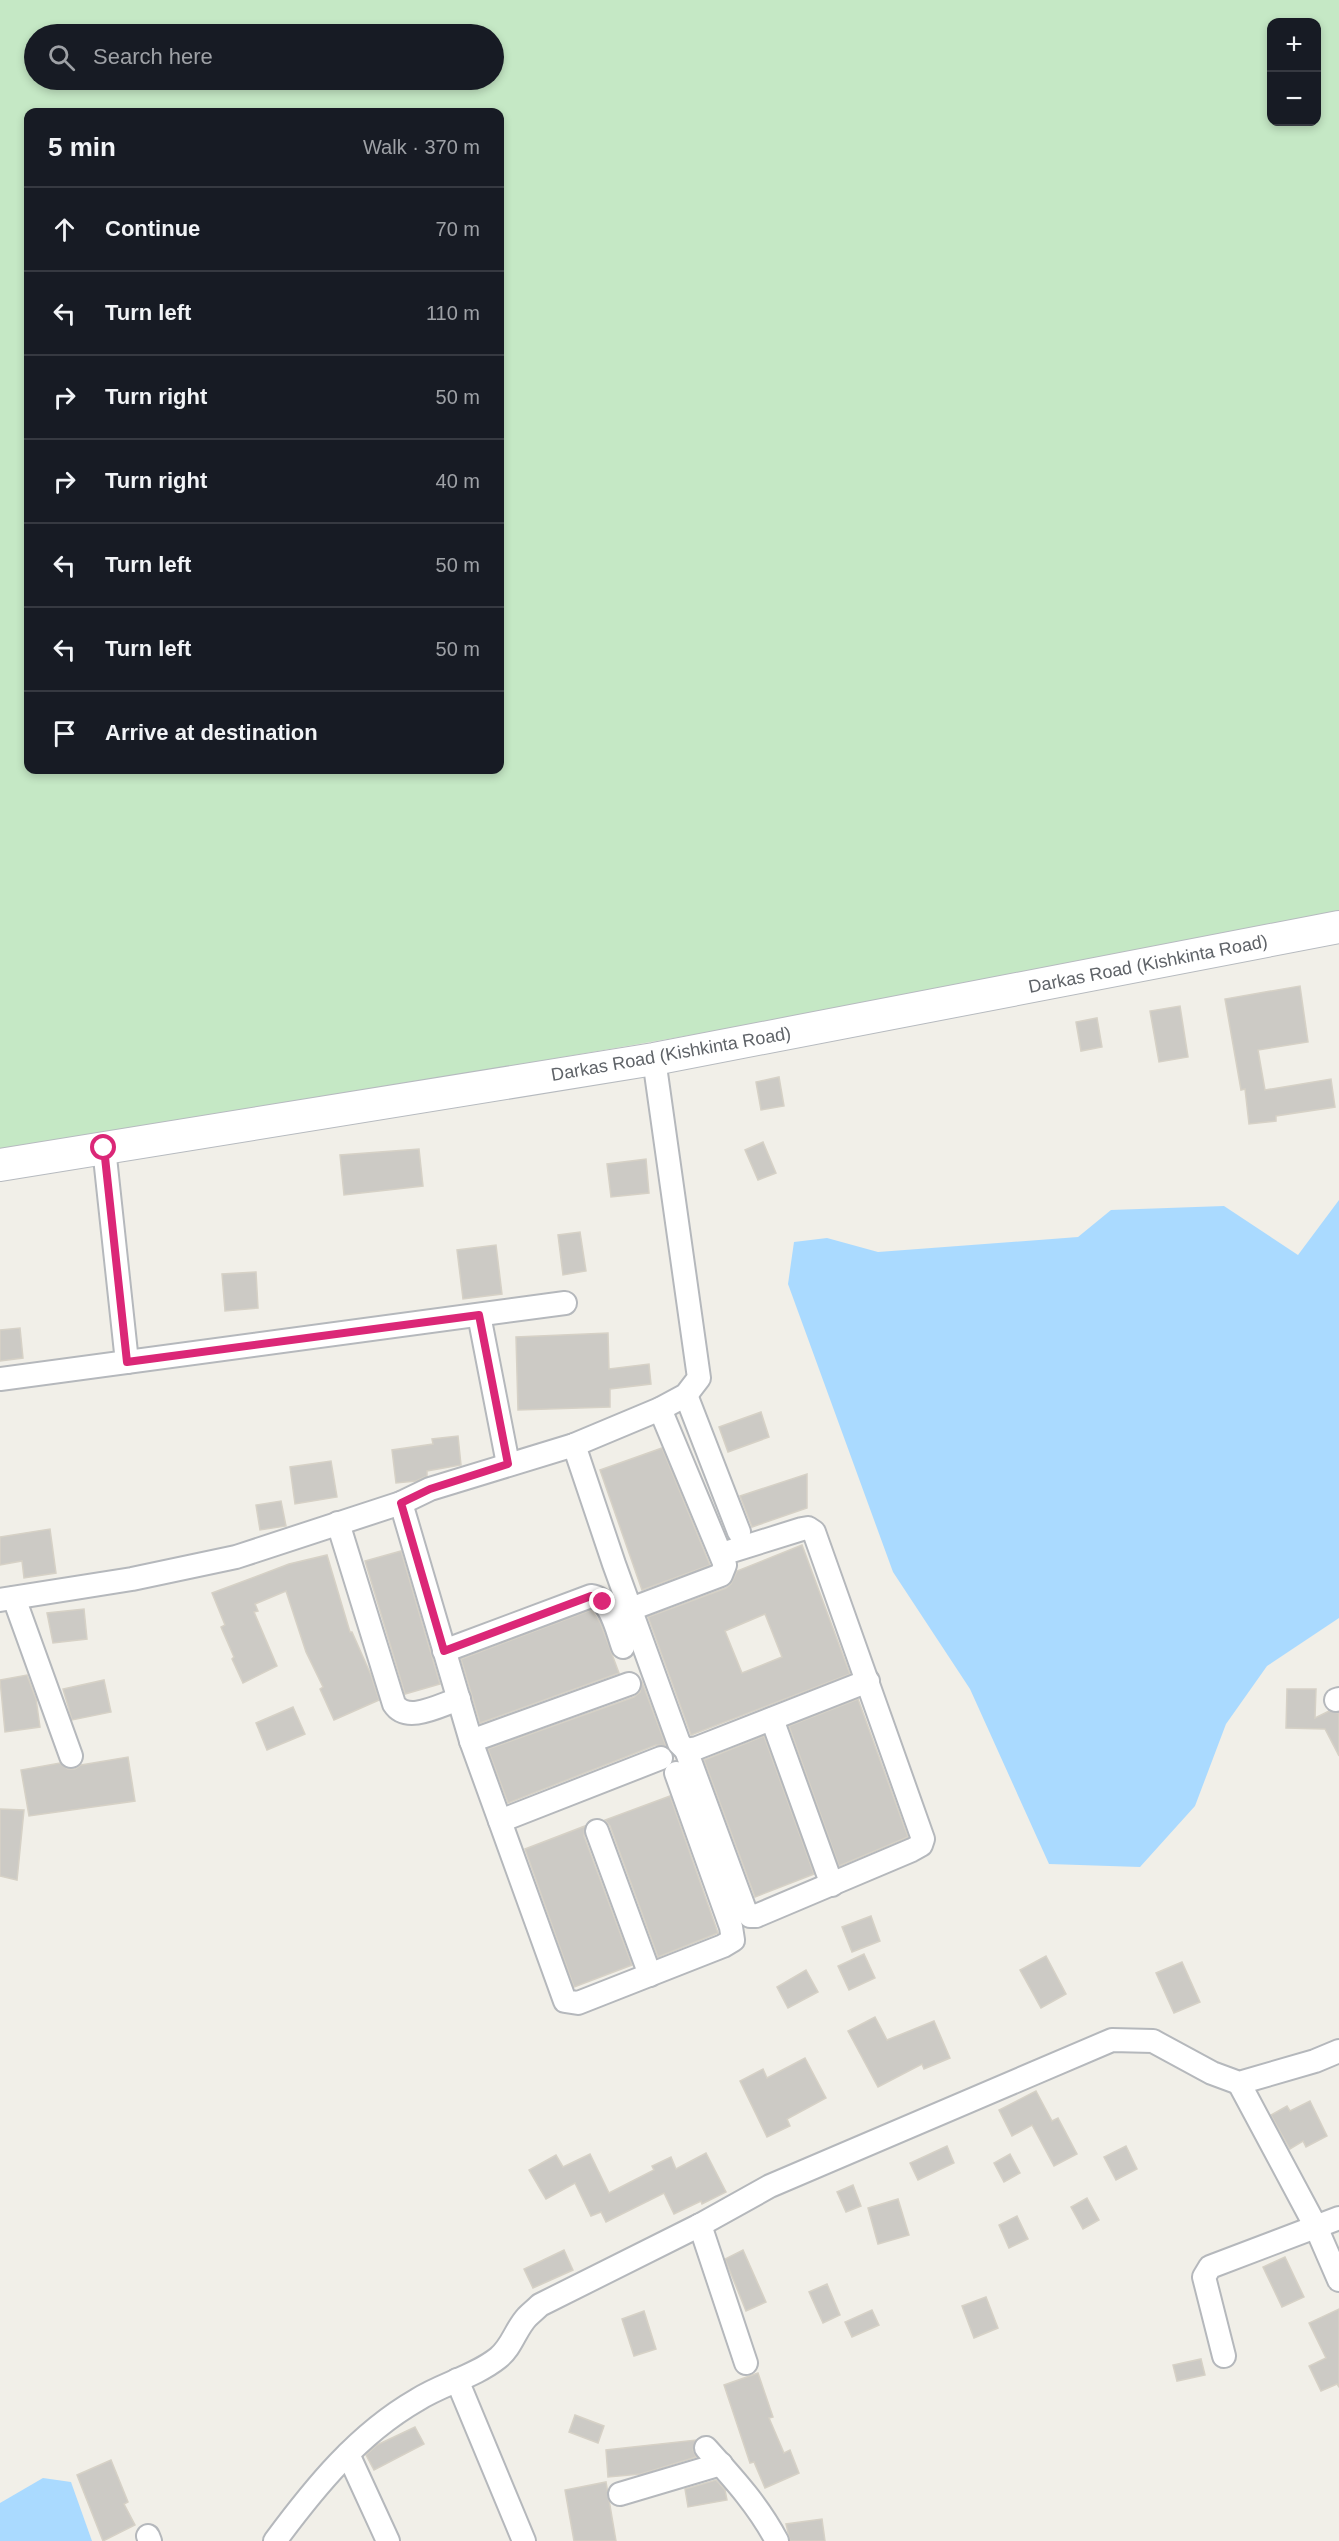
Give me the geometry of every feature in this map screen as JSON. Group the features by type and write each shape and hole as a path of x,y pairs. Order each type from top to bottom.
{"main road":[{"name":"Darkas Road (Kishkinta Road)","path":"0,1165 654,1059 1339,927"}],"street":[{"path":"71,1756 7,1599 132,1579 236,1557 401,1503 430,1489 574,1445 660,1409 686,1395 699,1378 654,1059"},
{"path":"104,1148 127,1362"},
{"path":"0,1379 565,1304"},
{"path":"479,1315 508,1464"},
{"path":"686,1395 739,1532"},
{"path":"631,1609 721,1575 725,1565 660,1409"},
{"path":"574,1445 679,1743 686,1750 744,1910 750,1916 756,1916 912,1850 921,1845 923,1839 814,1532 808,1528 802,1529 722,1554"},
{"path":"401,1503 471,1741 565,2001 578,2003 733,1940 734,1936 669,1766 500,1821"},
{"path":"338,1523 394,1704 398,1710 407,1714 459,1699"},
{"path":"444,1651 591,1596 603,1602 623,1647"},
{"path":"686,1750 697,1748 868,1681"},
{"path":"471,1741 629,1684"},
{"path":"772,1719 832,1885"},
{"path":"597,1831 650,1975"},
{"path":"275,2541 316,2486 348,2454 396,2413 419,2398 499,2358 512,2344 526,2318 540,2305 700,2225 770,2186 1112,2040 1153,2041 1212,2073 1239,2083 1315,2061 1339,2050"},
{"path":"1239,2083 1316,2227 1339,2280"},
{"path":"1224,2356 1204,2277 1210,2267 1339,2218"},
{"path":"700,2225 746,2363"},
{"path":"458,2380 524,2541"},
{"path":"348,2454 388,2541"},
{"path":"620,2494 713,2456 737,2481 764,2516 777,2541"}],"green space":[{"path":"0,0 1339,0 1339,921 0,1154"}],"water":[{"path":"1339,1200 1339,1618 1267,1666 1226,1724 1195,1806 1140,1867 1049,1864 970,1689 893,1572 788,1284 794,1242 827,1238 878,1252 1078,1237 1111,1210 1224,1206 1298,1255"},
{"path":"43,2478 71,2482 92,2541 0,2541 0,2503"}],"building":[{"path":"1300,986 1308,1042 1258,1050 1265,1090 1331,1079 1335,1107 1276,1116 1276,1121 1249,1124 1245,1089 1241,1090 1225,999"},
{"path":"1180,1006 1188,1057 1159,1062 1150,1011"},
{"path":"1097,1018 1102,1047 1081,1051 1076,1022"},
{"path":"779,1077 784,1106 761,1110 756,1082"},
{"path":"763,1142 776,1173 758,1180 745,1150"},
{"path":"419,1149 423,1186 344,1195 340,1155"},
{"path":"646,1159 649,1193 611,1197 607,1164"},
{"path":"580,1232 586,1271 563,1275 558,1235"},
{"path":"496,1245 502,1294 463,1299 457,1250"},
{"path":"256,1272 258,1308 225,1311 222,1274"},
{"path":"20,1328 23,1358 0,1361 0,1330"},
{"path":"608,1333 609,1369 649,1364 651,1384 610,1389 610,1407 518,1410 516,1337"},
{"path":"761,1412 769,1437 728,1452 719,1427"},
{"path":"458,1436 461,1465 427,1471 427,1476 416,1481 396,1483 392,1450 433,1444 432,1439"},
{"path":"662,1448 710,1565 642,1590 600,1470"},
{"path":"331,1461 337,1497 295,1504 290,1467"},
{"path":"807,1474 807,1508 752,1527 740,1496"},
{"path":"281,1501 286,1526 260,1530 256,1505"},
{"path":"50,1529 56,1573 24,1578 22,1561 0,1565 0,1537"},
{"path":"802,1545 850,1674 691,1735 648,1617 726,1588 731,1584 737,1571","holes":["765,1614 782,1657 742,1673 725,1631"]},
{"path":"401,1551 440,1684 405,1694 365,1561"},
{"path":"327,1555 350,1632 371,1675 379,1700 334,1720 320,1689 323,1687 306,1652 286,1591 255,1604 258,1611 254,1612 277,1666 243,1683 232,1659 234,1657 221,1627 225,1625 212,1593 289,1564"},
{"path":"84,1609 87,1639 53,1643 47,1613"},
{"path":"591,1610 600,1622 619,1673 480,1723 461,1659"},
{"path":"27,1675 36,1699 40,1727 5,1732 0,1680"},
{"path":"104,1680 111,1712 72,1720 63,1689"},
{"path":"642,1682 666,1746 656,1745 508,1803 488,1749 634,1697 640,1692"},
{"path":"1287,1689 1316,1689 1315,1718 1329,1711 1339,1713 1339,1756 1325,1729 1286,1728"},
{"path":"858,1699 908,1837 839,1866 789,1726"},
{"path":"293,1707 305,1734 267,1750 256,1723"},
{"path":"764,1736 814,1874 755,1897 704,1760"},
{"path":"128,1757 135,1801 29,1816 21,1770 60,1763 68,1769 75,1769 81,1765"},
{"path":"670,1796 718,1933 658,1957 610,1826 605,1820"},
{"path":"0,1809 24,1810 17,1880 0,1876"},
{"path":"585,1826 584,1836 632,1965 574,1987 525,1849"},
{"path":"871,1916 880,1941 852,1952 842,1927"},
{"path":"864,1954 875,1978 849,1990 838,1966"},
{"path":"1046,1956 1066,1994 1041,2008 1020,1970"},
{"path":"1182,1962 1200,2002 1174,2013 1156,1973"},
{"path":"806,1970 818,1992 788,2008 777,1987"},
{"path":"875,2017 887,2040 934,2021 950,2058 924,2069 922,2064 878,2087 848,2031"},
{"path":"805,2058 826,2098 787,2119 790,2126 767,2137 740,2081 763,2069 767,2078"},
{"path":"1036,2091 1052,2121 1058,2118 1077,2154 1054,2166 1032,2125 1012,2136 999,2110"},
{"path":"1310,2101 1327,2136 1306,2147 1303,2141 1290,2149 1271,2115 1287,2106 1290,2111"},
{"path":"947,2146 954,2163 918,2180 910,2163"},
{"path":"1126,2146 1137,2169 1116,2180 1104,2157"},
{"path":"706,2153 726,2192 674,2214 664,2193 606,2222 601,2212 591,2216 575,2183 546,2199 529,2170 556,2155 563,2167 590,2154 609,2193 654,2170 652,2166 671,2157 676,2169"},
{"path":"1010,2154 1020,2173 1004,2182 994,2163"},
{"path":"853,2185 861,2206 846,2212 837,2192"},
{"path":"1087,2198 1099,2220 1083,2229 1071,2207"},
{"path":"898,2199 909,2235 878,2244 868,2208"},
{"path":"1017,2216 1028,2239 1009,2248 999,2225"},
{"path":"564,2250 573,2270 533,2288 524,2269"},
{"path":"743,2250 766,2302 746,2311 725,2259"},
{"path":"1285,2257 1304,2297 1282,2307 1263,2267"},
{"path":"827,2284 840,2315 823,2323 809,2292"},
{"path":"986,2297 998,2328 974,2338 962,2306"},
{"path":"1339,2309 1339,2387 1337,2384 1321,2391 1309,2366 1326,2358 1309,2323"},
{"path":"872,2310 879,2325 852,2337 845,2322"},
{"path":"644,2311 656,2349 634,2356 622,2319"},
{"path":"1201,2359 1205,2375 1177,2381 1173,2365"},
{"path":"758,2373 773,2417 769,2418 784,2453 790,2450 799,2473 765,2488 754,2462 750,2463 724,2385"},
{"path":"575,2415 604,2426 598,2443 569,2432"},
{"path":"415,2427 424,2444 374,2470 366,2455 377,2445"},
{"path":"696,2440 693,2450 696,2457 641,2474 608,2477 606,2450"},
{"path":"111,2460 128,2502 124,2504 135,2525 103,2541 77,2475"},
{"path":"716,2480 725,2490 727,2500 688,2507 685,2489"},
{"path":"606,2482 616,2541 574,2541 565,2490"},
{"path":"822,2519 825,2541 790,2541 786,2524"}],"route":[{"path":"104,1148 127,1362 479,1315 508,1464 430,1489 401,1503 444,1651 591,1596 603,1602"}]}
